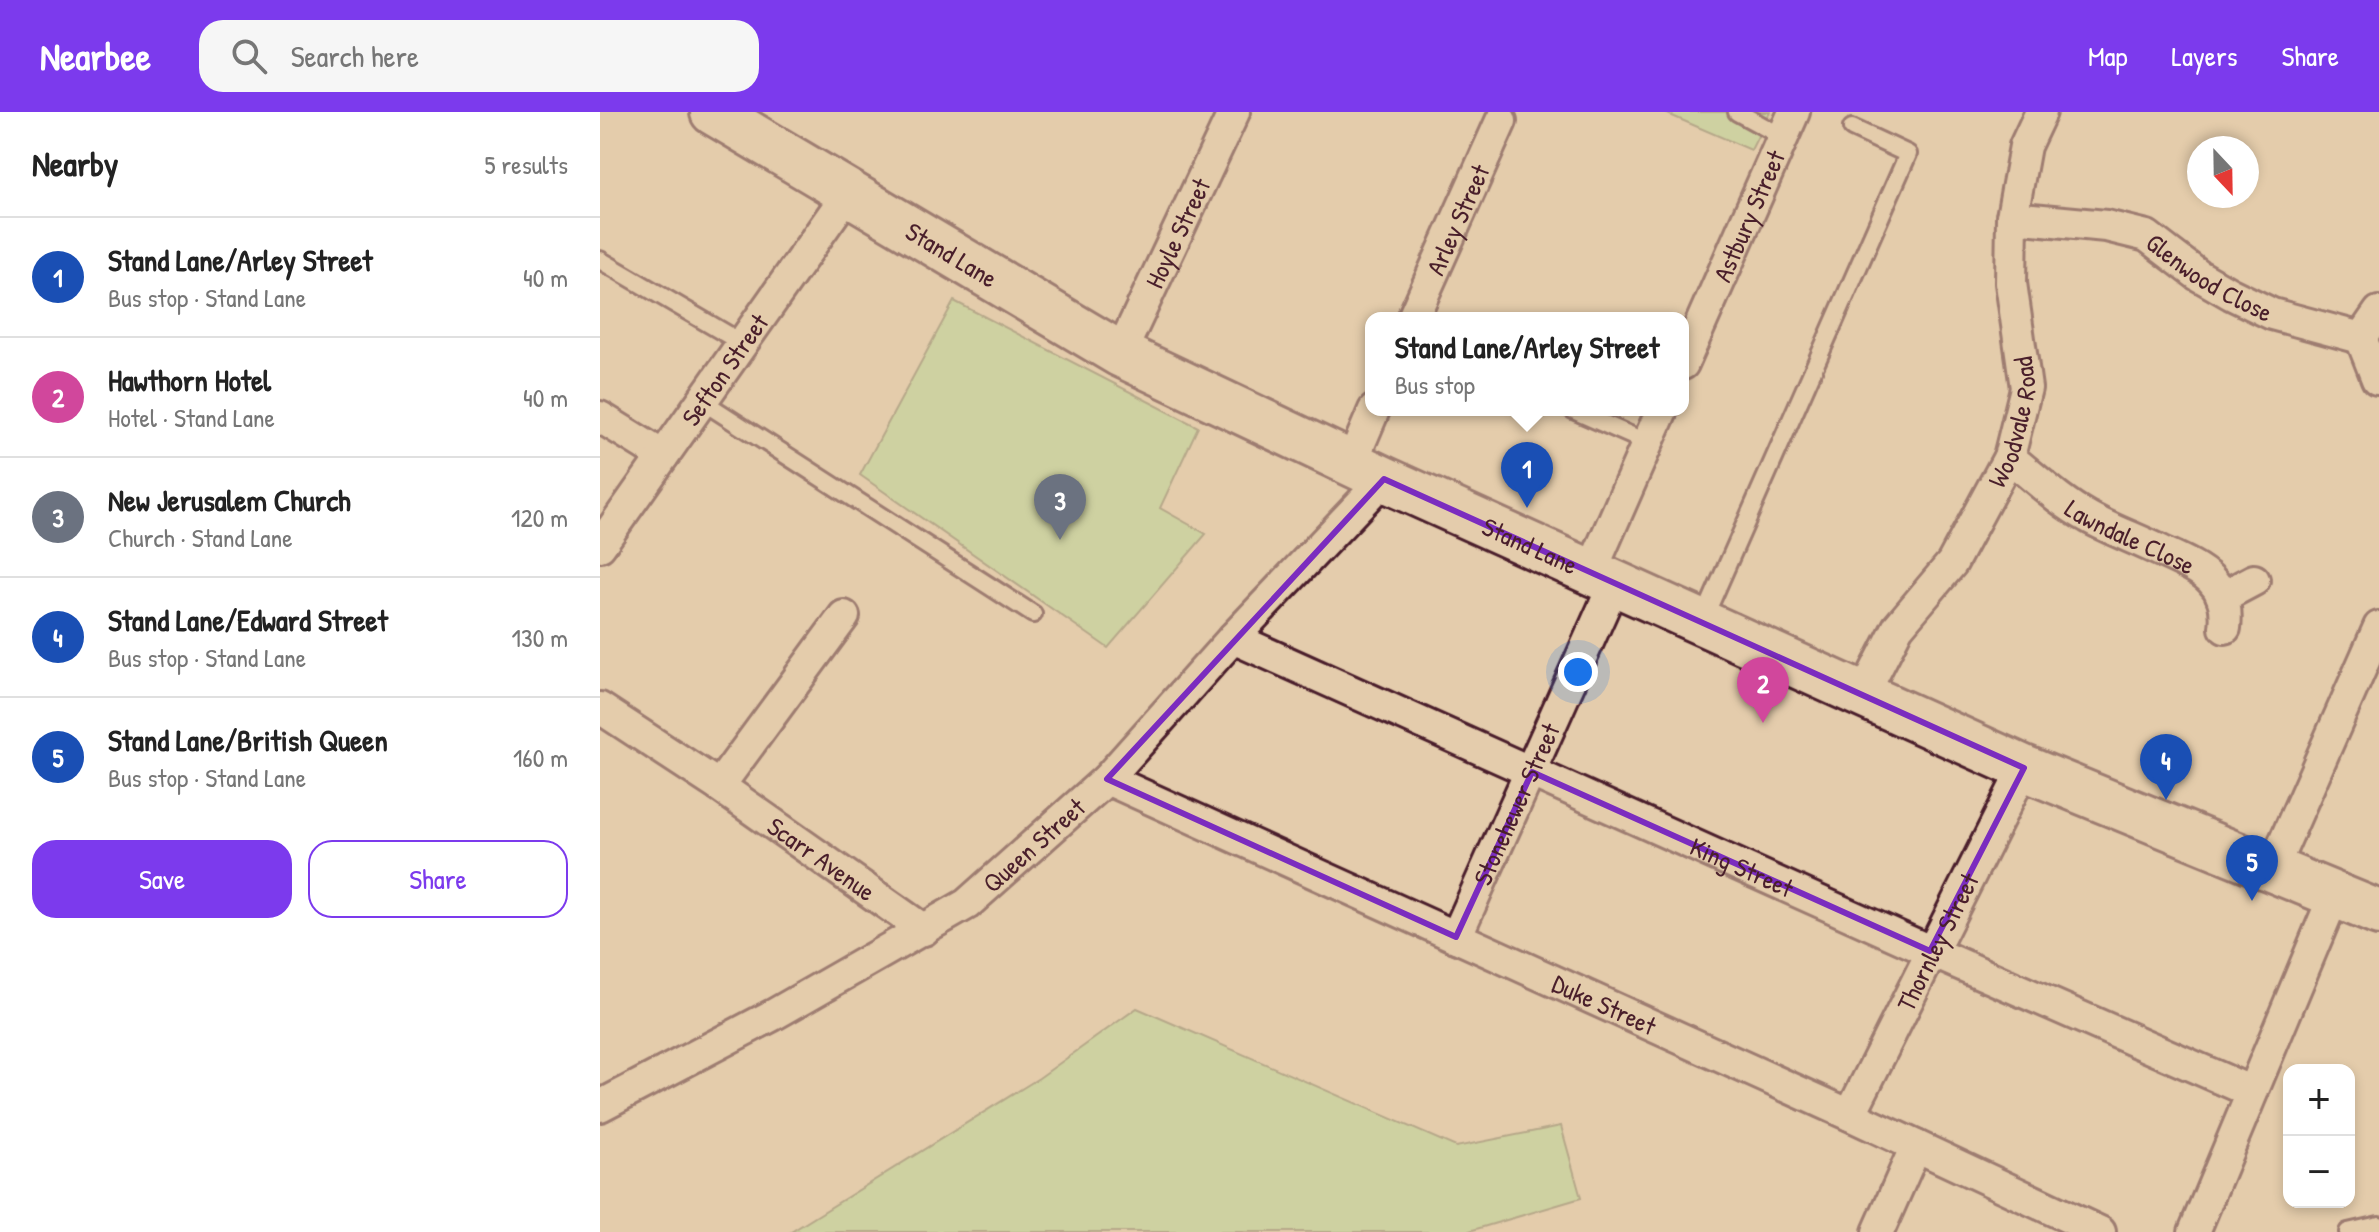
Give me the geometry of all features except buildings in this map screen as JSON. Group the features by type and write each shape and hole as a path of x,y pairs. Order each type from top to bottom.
{"street":[{"name":"Stand Lane","path":"713,112 1120,354 1368,472 2024,768 2379,913"},
{"name":"Hoyle Street","path":"1120,354 1234,112"},
{"name":"Woodvale Road","path":"1863,695 1898,627 1952,563 2009,457 2026,388 2011,283 2012,217 2025,146 2041,112"},
{"name":"Arley Street","path":"1416,312 1501,121"},
{"name":"Astbury Street","path":"1689,350 1789,124"},
{"name":"Sefton Street","path":"600,546 848,193"},
{"name":"Glenwood Close","path":"2012,217 2106,226 2147,236 2198,275 2272,314 2361,338"},
{"path":"2377,379 2361,338 2379,312"},
{"path":"1368,472 1373,416"},
{"path":"1603,577 1659,416"},
{"path":"600,417 663,456"},
{"name":"Lawndale Close","path":"2009,457 2086,516 2200,568 2215,583 2222,597"},
{"name":"Queen Street","path":"600,1106 773,1015 967,904 1107,779 1233,638 1368,472"},
{"name":"Stonehewer Street","path":"1456,937 1532,772 1603,577"},
{"path":"2225,628 2227,615 2222,597 2254,580"},
{"path":"719,786 844,616"},
{"path":"2272,870 2379,627"},
{"name":"King Street","path":"1233,638 2252,1092"},
{"name":"Scarr Avenue","path":"600,708 719,786 924,930"},
{"name":"Thornley Street","path":"1850,1115 2024,768"},
{"name":"Duke Street","path":"1107,779 1850,1115 2100,1232"},
{"path":"2194,1232 2334,896"},
{"path":"1878,1232 1916,1146"}],"lane":[{"path":"1737,112 1789,124"},
{"path":"1702,622 1908,154 1852,128"},
{"path":"600,260 742,343"},
{"path":"702,401 1033,614"},
{"path":"1587,416 1648,443"},
{"path":"2348,1232 2379,1225"}],"highlighted area":[{"path":"1384,479 2024,768 1930,951 1532,772 1456,937 1107,779"}],"green space":[{"path":"1663,112 1770,112 1751,150"},
{"path":"954,301 1198,427 1160,508 1206,534 1108,648 860,475"},
{"path":"1137,1008 1456,1147 1561,1126 1581,1198 1466,1232 791,1232 1039,1078"}],"place":[{"name":"Stand Lane/Arley Street","path":"1527,508"},
{"name":"New Jerusalem Church","path":"1060,540"},
{"name":"Hawthorn Hotel","path":"1763,723"},
{"name":"Stand Lane/Edward Street","path":"2166,800"},
{"name":"Stand Lane/British Queen","path":"2252,901"}]}
